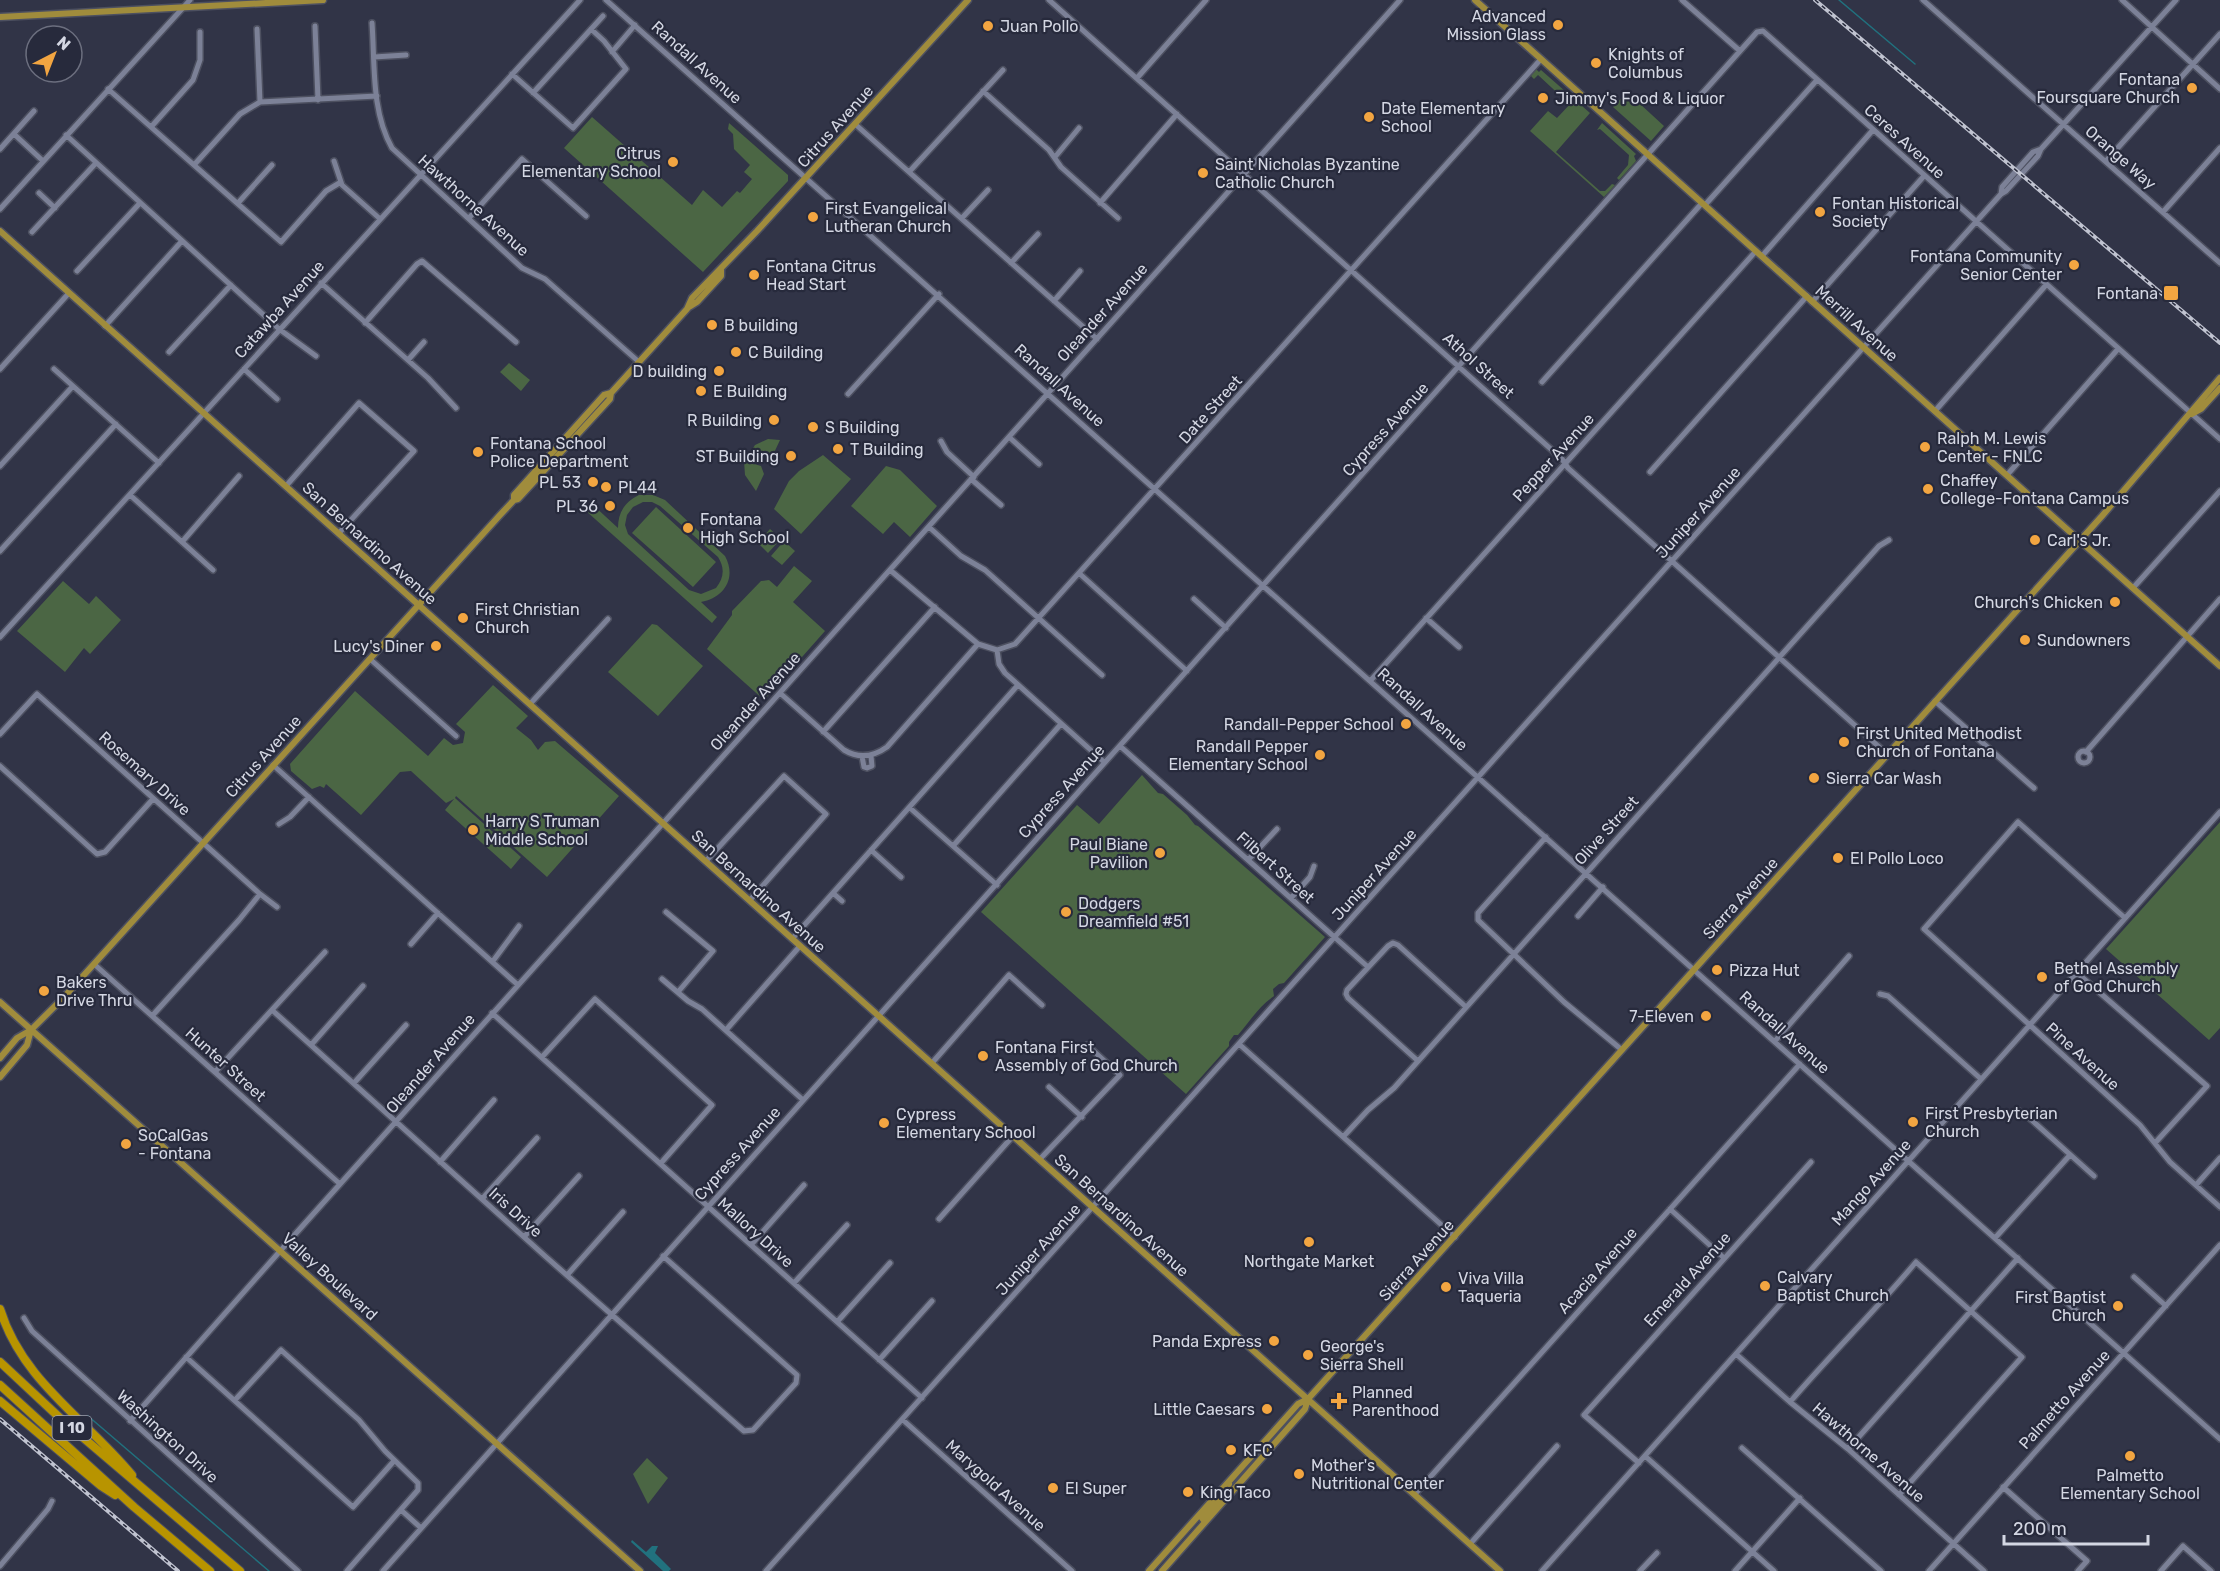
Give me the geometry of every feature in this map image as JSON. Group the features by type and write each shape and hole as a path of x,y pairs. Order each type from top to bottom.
{"highway":[{"path":"0,1309 15,1345 32,1371 121,1462 146,1492"},
{"name":"I 10","path":"0,1362 60,1418 240,1571"},
{"name":"I 10","path":"0,1385 134,1507 210,1571"},
{"path":"0,1401 100,1486 134,1507"}],"main road":[{"path":"218,0 228,5"},
{"path":"0,17 323,0"},
{"name":"Citrus Avenue","path":"0,1058 17,1038 31,1030 94,964 514,500 514,495 597,402 604,395 611,393 687,309 692,298 721,270 968,0"},
{"name":"Merrill Avenue","path":"1475,0 2220,666"},
{"name":"San Bernardino Avenue","path":"0,231 1500,1571"},
{"name":"Sierra Avenue","path":"1149,1571 1298,1404 1308,1399 1455,1237 2080,540 2220,378"},
{"name":"Sierra Avenue","path":"2191,414 2201,409 2220,388"},
{"name":"Valley Boulevard","path":"0,1002 640,1571"},
{"name":"Citrus Avenue","path":"0,1077 27,1046 31,1030"},
{"name":"Sierra Avenue","path":"1162,1571 1305,1409 1308,1399"},
{"path":"1205,1522 1202,1518 1226,1491 1232,1478"}],"street":[{"path":"0,209 190,0"},
{"name":"Catawba Avenue","path":"0,637 580,0"},
{"name":"Randall Avenue","path":"606,0 1049,392 2220,1439"},
{"name":"Athol Street","path":"1049,0 1459,366 1671,561 1887,754"},
{"path":"1137,78 1206,0"},
{"name":"Oleander Avenue","path":"130,1421 492,1013 664,824 1400,0"},
{"path":"1682,0 1740,51"},
{"name":"Orange Way","path":"1923,0 2220,263"},
{"path":"2122,0 2220,89"},
{"name":"Juniper Avenue","path":"766,1571 2176,0"},
{"path":"533,93 603,16"},
{"name":"Hawthorne Avenue","path":"372,22 378,110 387,139 400,156 522,268 545,279 639,362"},
{"path":"315,26 318,100"},
{"path":"612,52 637,27"},
{"path":"257,29 260,102"},
{"path":"512,74 573,128 626,69 591,29"},
{"name":"Cypress Avenue","path":"383,1571 1757,32 1761,31"},
{"name":"Ceres Avenue","path":"1761,31 2220,440"},
{"path":"151,127 193,80 200,60 200,32"},
{"path":"2106,161 2220,34"},
{"path":"374,57 406,55"},
{"name":"Date Street","path":"997,650 1015,644 1040,619 1541,59"},
{"path":"909,172 1003,70"},
{"path":"1542,382 1817,80"},
{"path":"108,89 281,242 326,191 341,182"},
{"path":"983,91 1055,157 1061,167 1118,218"},
{"path":"194,165 240,114 260,102 376,96"},
{"path":"0,149 34,111"},
{"path":"1100,203 1177,114"},
{"path":"855,124 1097,339"},
{"path":"1055,157 1079,128"},
{"path":"1761,256 1873,130"},
{"path":"14,134 43,161"},
{"path":"66,135 279,329 316,356"},
{"path":"2163,212 2220,148"},
{"path":"469,218 522,159 586,216"},
{"path":"334,161 341,182 380,218"},
{"path":"32,232 96,163"},
{"path":"237,203 272,165"},
{"path":"1812,302 1924,176"},
{"path":"962,218 988,190"},
{"path":"39,193 55,208"},
{"path":"77,271 140,202"},
{"path":"1011,263 1038,234"},
{"path":"105,326 182,241"},
{"name":"Pepper Avenue","path":"1371,680 1756,251"},
{"path":"365,323 417,264 423,261 516,342"},
{"path":"1054,301 1080,271"},
{"path":"321,283 428,378 456,408"},
{"path":"169,352 231,285"},
{"path":"1935,411 2046,285"},
{"path":"0,369 69,293"},
{"path":"848,394 939,294"},
{"path":"1650,472 1807,297"},
{"path":"408,360 424,342"},
{"path":"2007,475 2118,349"},
{"path":"54,369 159,463"},
{"path":"243,369 277,399"},
{"path":"0,466 73,386"},
{"path":"286,486 359,403 414,451 339,533"},
{"path":"0,551 116,424"},
{"path":"1009,437 1039,464"},
{"path":"941,441 947,452 1000,505"},
{"path":"182,542 239,476"},
{"path":"2133,588 2220,491"},
{"path":"130,495 213,570"},
{"path":"929,527 961,555 985,570 1102,675"},
{"name":"Olive Street","path":"1343,1137 1368,1110 1390,1092 1879,546 1889,540"},
{"path":"890,570 978,645 997,650 1001,669 1104,762"},
{"path":"1080,574 1187,672"},
{"path":"1194,599 1226,628"},
{"path":"2086,752 2220,599"},
{"path":"823,732 935,607"},
{"path":"530,704 608,618"},
{"path":"1426,618 1458,647"},
{"path":"780,693 849,754 871,756 886,747 978,645"},
{"path":"370,659 456,736"},
{"path":"792,939 1018,685"},
{"name":"Rosemary Drive","path":"0,734 37,694 260,894 278,906"},
{"path":"1935,701 2034,788"},
{"path":"953,846 1061,724"},
{"name":"Filbert Street","path":"1120,746 1368,967"},
{"path":"862,756 867,768 872,766 871,756"},
{"path":"273,765 518,985"},
{"path":"0,766 98,854 105,852 153,799"},
{"path":"706,861 784,776 826,813 750,900"},
{"path":"279,824 290,817 309,797"},
{"path":"910,808 997,885"},
{"name":"Mango Avenue","path":"1542,1571 2220,812"},
{"name":"Pine Avenue","path":"2125,918 2018,822 1924,929 2140,1125 2170,1162 2220,1207"},
{"path":"1248,860 1277,829"},
{"path":"1546,837 1478,913 1477,917 1479,922 1564,1002 1622,1050"},
{"path":"872,850 901,877"},
{"path":"1291,898 1310,877 1314,866"},
{"path":"1578,915 1603,887"},
{"path":"833,893 842,901"},
{"path":"152,1016 260,894"},
{"path":"666,912 713,951 678,992"},
{"path":"411,944 438,913"},
{"path":"492,961 519,926"},
{"path":"1418,1061 1347,997 1347,990 1388,946 1395,944 1466,1007"},
{"path":"726,1030 800,946"},
{"path":"215,1072 325,952"},
{"path":"1775,1041 1849,956"},
{"name":"Hunter Street","path":"94,964 340,1184"},
{"path":"2076,972 2207,1086 2156,1143"},
{"path":"932,1063 1009,975 1042,1005"},
{"path":"662,979 688,1001 702,1009 803,1100"},
{"path":"311,1045 363,986"},
{"path":"1880,994 1888,996 1981,1079"},
{"path":"542,1057 595,999 712,1105 660,1163"},
{"name":"Iris Drive","path":"272,1010 744,1431 753,1430 796,1383 795,1373 663,1256"},
{"name":"Mallory Drive","path":"492,1013 922,1398"},
{"path":"354,1083 406,1025"},
{"path":"1239,1044 1455,1237"},
{"path":"1040,1160 1120,1075 1087,1045"},
{"name":"Acacia Avenue","path":"1415,1494 1800,1064"},
{"path":"1049,1087 1082,1117"},
{"path":"440,1162 494,1100"},
{"path":"2017,1110 2025,1114 2094,1176"},
{"path":"939,1219 1013,1136"},
{"path":"482,1199 537,1138"},
{"path":"1995,1238 2070,1155"},
{"path":"2196,1185 2220,1158"},
{"name":"Emerald Avenue","path":"1639,1463 1584,1414 1811,1162"},
{"path":"524,1237 579,1176"},
{"path":"751,1245 804,1185"},
{"path":"1670,1209 1724,1258"},
{"path":"568,1274 623,1212"},
{"path":"794,1283 847,1225"},
{"name":"Palmetto Avenue","path":"1929,1571 2220,1245"},
{"path":"1848,1449 2018,1258"},
{"path":"1790,1402 1916,1262 2022,1358 1899,1495"},
{"path":"837,1322 890,1263"},
{"path":"2134,1277 2166,1306"},
{"path":"879,1360 932,1301"},
{"name":"Washington Drive","path":"24,1318 32,1331 298,1571"},
{"path":"235,1400 281,1350 359,1420 394,1461 420,1486 347,1571"},
{"name":"Hawthorne Avenue","path":"1736,1354 1848,1449 1984,1571"},
{"path":"186,1357 353,1507 394,1461"},
{"name":"Marygold Avenue","path":"903,1420 1072,1571"},
{"path":"1470,1544 1557,1446"},
{"path":"1742,1448 1881,1571"},
{"path":"1645,1456 1774,1571"},
{"path":"2003,1487 2087,1561 2078,1571"},
{"path":"1735,1571 1800,1498"},
{"path":"0,1566 48,1509 52,1501"},
{"path":"400,1510 421,1528"},
{"path":"2162,1571 2183,1546 2211,1571"},
{"path":"1640,1571 1657,1553"}],"shaded area":[{"path":"1536,69 1539,72 1541,70 1590,113 1556,152 1600,191 1605,191 1612,184 1615,185 1604,197 1530,131 1548,111 1557,118 1572,102 1568,98 1565,100 1538,75 1534,79 1531,76"},
{"path":"1627,92 1664,126 1651,141 1613,107"},
{"path":"592,117 692,205 703,190 722,207 737,191 740,193 752,179 744,172 750,165 734,149 733,134 728,129 729,123 788,175 788,181 703,272 564,148"},
{"path":"1602,123 1636,154 1634,156 1636,161 1619,180 1617,178 1628,165 1629,155 1600,129 1597,130"},
{"path":"509,363 530,380 521,391 500,372"},
{"path":"768,439 780,440 773,455 763,459 759,458 757,462 746,459 755,445"},
{"path":"823,455 851,479 801,534 774,509 789,481 799,471"},
{"path":"744,461 761,466 764,474 756,491 745,475"},
{"path":"886,466 900,470 937,506 910,537 894,522 883,534 851,506"},
{"path":"639,495 653,495 665,500 725,556 730,572 726,586 716,596 701,602 717,617 712,623 586,511 592,504 618,528 621,512","holes":["643,502 652,502 660,506 718,557 723,573 716,588 701,594 689,590 628,534 625,525 627,515 633,507"]},
{"path":"656,507 716,562 693,587 632,533"},
{"path":"770,529 781,539 768,553 758,543"},
{"path":"784,541 795,551 782,565 771,556"},
{"path":"794,566 812,581 793,602 825,631 764,700 707,649 732,615 732,611 761,581 769,580 777,587"},
{"path":"63,581 89,604 96,596 121,620 90,654 84,648 65,672 17,631"},
{"path":"652,624 657,625 703,666 658,716 608,672"},
{"name":"Harry S Truman Middle School","path":"493,685 528,716 516,728 531,740 538,750 545,742 555,741 619,796 547,877 456,796 455,798 521,857 511,869 445,810 454,799 446,803 411,771 400,772 361,815 326,784 324,788 320,786 312,789 291,771 290,764 355,691 428,756 444,738 453,745 463,743 465,732 456,724"},
{"path":"1142,775 1158,793 1163,794 1195,825 1325,937 1284,983 1273,989 1274,996 1259,1009 1238,1035 1234,1035 1229,1046 1186,1094 981,912 1077,805 1099,824"},
{"path":"2220,822 2220,1028 2209,1040 2106,949"},
{"path":"647,1458 668,1478 648,1504 633,1474"},
{"path":"632,1540 646,1552 652,1546 658,1546 655,1553 671,1569 663,1571 631,1542"}],"waterway":[{"path":"1839,0 1915,64"},
{"path":"88,1416 269,1571"}],"railway":[{"path":"1815,0 2220,343"},
{"path":"0,1419 178,1571"}],"place":[{"name":"Advanced Mission Glass","path":"1558,25"},
{"name":"Juan Pollo","path":"988,26"},
{"name":"Knights of Columbus","path":"1596,63"},
{"name":"Fontana Foursquare Church","path":"2192,88"},
{"name":"Jimmy's Food & Liquor","path":"1543,98"},
{"name":"Date Elementary School","path":"1369,117"},
{"name":"Citrus Elementary School","path":"673,162"},
{"name":"Saint Nicholas Byzantine Catholic Church","path":"1203,173"},
{"name":"Fontan Historical Society","path":"1820,212"},
{"name":"First Evangelical Lutheran Church","path":"813,217"},
{"name":"Fontana Community Senior Center","path":"2074,265"},
{"name":"Fontana Citrus Head Start","path":"754,275"},
{"name":"Fontana","path":"2171,293"},
{"name":"B building","path":"712,325"},
{"name":"C Building","path":"736,352"},
{"name":"D building","path":"719,371"},
{"name":"E Building","path":"701,391"},
{"name":"R Building","path":"774,420"},
{"name":"S Building","path":"813,427"},
{"name":"Ralph M. Lewis Center - FNLC","path":"1925,447"},
{"name":"T Building","path":"838,449"},
{"name":"Fontana School Police Department","path":"478,452"},
{"name":"ST Building","path":"791,456"},
{"name":"PL 53","path":"593,482"},
{"name":"PL44","path":"606,487"},
{"name":"Chaffey College-Fontana Campus","path":"1928,489"},
{"name":"PL 36","path":"610,506"},
{"name":"Fontana High School","path":"688,528"},
{"name":"Carl's Jr.","path":"2035,540"},
{"name":"Church's Chicken","path":"2115,602"},
{"name":"First Christian Church","path":"463,618"},
{"name":"Sundowners","path":"2025,640"},
{"name":"Lucy's Diner","path":"436,646"},
{"name":"Randall-Pepper School","path":"1406,724"},
{"name":"First United Methodist Church of Fontana","path":"1844,742"},
{"name":"Randall Pepper Elementary School","path":"1320,755"},
{"name":"Sierra Car Wash","path":"1814,778"},
{"name":"Harry S Truman Middle School","path":"473,830"},
{"name":"Paul Biane Pavilion","path":"1160,853"},
{"name":"El Pollo Loco","path":"1838,858"},
{"name":"Dodgers Dreamfield #51","path":"1066,912"},
{"name":"Pizza Hut","path":"1717,970"},
{"name":"Bethel Assembly of God Church","path":"2042,977"},
{"name":"Bakers Drive Thru","path":"44,991"},
{"name":"7-Eleven","path":"1706,1016"},
{"name":"Fontana First Assembly of God Church","path":"983,1056"},
{"name":"First Presbyterian Church","path":"1913,1122"},
{"name":"Cypress Elementary School","path":"884,1123"},
{"name":"SoCalGas - Fontana","path":"126,1144"},
{"name":"Northgate Market","path":"1309,1242"},
{"name":"Calvary Baptist Church","path":"1765,1286"},
{"name":"Viva Villa Taqueria","path":"1446,1287"},
{"name":"First Baptist Church","path":"2118,1306"},
{"name":"Panda Express","path":"1274,1341"},
{"name":"George's Sierra Shell","path":"1308,1355"},
{"name":"Planned Parenthood","path":"1339,1401"},
{"name":"Little Caesars","path":"1267,1409"},
{"name":"KFC","path":"1231,1450"},
{"name":"Palmetto Elementary School","path":"2130,1456"},
{"name":"Mother's Nutritional Center","path":"1299,1474"},
{"name":"El Super","path":"1053,1488"},
{"name":"King Taco","path":"1188,1492"}]}
